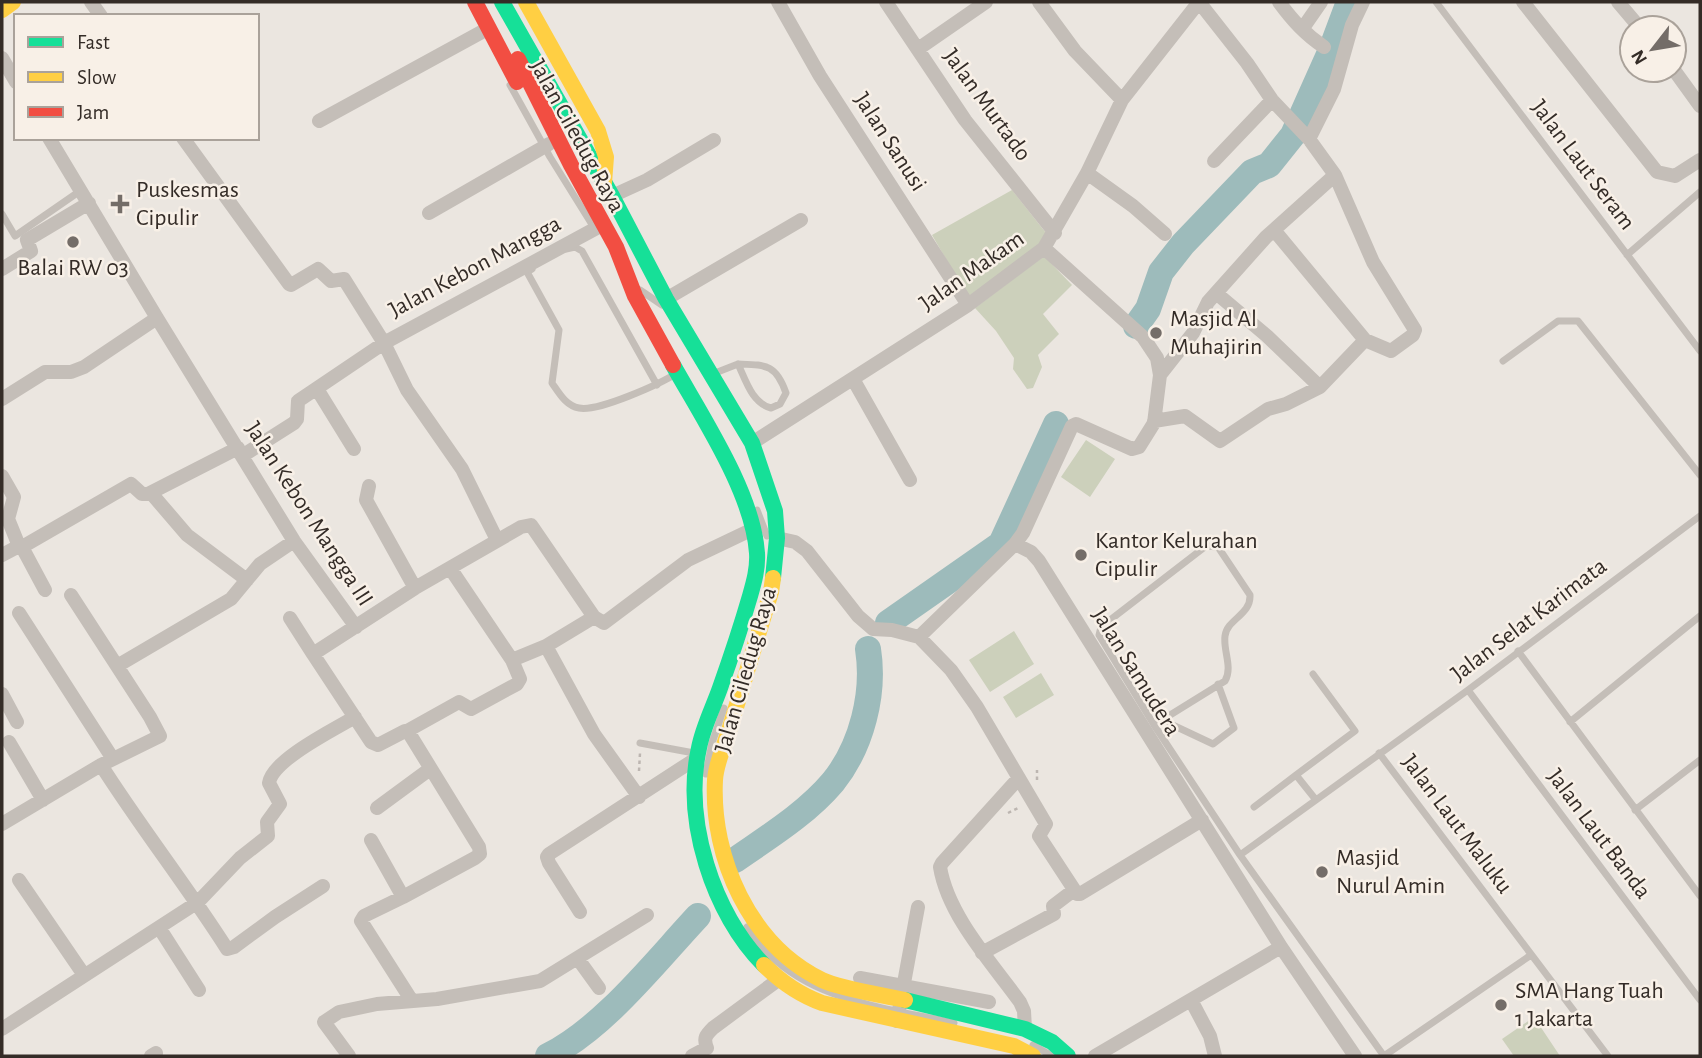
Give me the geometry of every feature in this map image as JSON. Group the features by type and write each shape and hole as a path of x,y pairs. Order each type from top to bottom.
{"main road":[{"path":"2,10 12,2"},
{"path":"475,2 483,31 549,144 571,165"},
{"name":"Jalan Ciledug Raya","path":"487,2 608,190 666,299 752,443 775,511 757,552 756,573 750,596 697,756 696,816 708,876 726,913 759,961 778,979 803,995 836,1007 1014,1046 1052,1042 1069,1056"},
{"name":"Jalan Ciledug Raya","path":"502,2 571,165 616,247 635,296 646,342 677,373 766,535 771,592 715,778 719,838 734,882 754,922 783,956 824,981 902,993 1028,1046"},
{"path":"526,2 598,131 606,151 608,190"},
{"path":"646,342 680,322"}],"street":[{"name":"Jalan Sanusi","path":"778,2 820,76 968,305"},
{"name":"Jalan Murtado","path":"886,2 965,120 1055,233"},
{"path":"918,49 986,2"},
{"path":"1039,2 1075,51 1122,100"},
{"path":"1199,2 1272,100 1309,139 1335,175 1373,262 1415,330 1413,335 1391,351 1365,340 1274,230"},
{"name":"Jalan Makam","path":"752,443 968,305 1044,248 1087,173 1122,100 1199,2"},
{"path":"1279,2 1294,23 1324,47"},
{"path":"1303,28 1321,2"},
{"path":"1309,139 1334,89 1352,25 1363,2"},
{"path":"1523,2 1657,172 1675,176 1700,160"},
{"path":"319,121 483,31"},
{"path":"2,58 14,79"},
{"path":"1684,84 1700,106"},
{"path":"1214,161 1272,100"},
{"name":"Jalan Kebon Mangga III","path":"51,140 294,541 356,627 415,588 497,540 531,525 594,617"},
{"path":"2,555 131,484 142,494 150,493 240,452 294,423 297,419 298,401 383,343 344,279 331,281 318,269 289,284 184,140"},
{"path":"608,190 647,180 714,140"},
{"path":"429,213 549,144"},
{"path":"1087,173 1133,206 1165,234"},
{"path":"1160,375 1193,333 1208,302 1274,230 1335,175"},
{"path":"2,269 31,251 27,240 85,197"},
{"path":"666,299 801,220"},
{"name":"Jalan Kebon Mangga","path":"497,540 462,470 407,390 383,343 604,224"},
{"path":"919,637 1015,544 1023,533 1072,426 1076,424 1132,449 1139,447 1154,421 1160,375 1157,358 1151,346 1044,248"},
{"path":"1216,293 1267,336 1320,387"},
{"path":"2,399 45,372 71,372 84,367 157,318"},
{"path":"1154,421 1185,416 1220,440 1268,409 1286,404 1320,387 1365,340"},
{"path":"853,379 910,480"},
{"path":"317,389 354,449"},
{"path":"2,476 14,497 5,521 46,590"},
{"path":"369,486 366,500 415,588"},
{"path":"150,493 187,535 247,580"},
{"path":"512,660 546,646 594,617 604,623 688,560 766,535 795,542 807,551 858,616 873,629 892,630 919,637 951,670 977,707 1046,824 1038,833 1039,836 1074,890 1080,894 1202,820"},
{"path":"117,666 231,599 260,564 294,541"},
{"name":"Jalan Samudera","path":"1015,544 1031,552 1039,561 1281,947 1355,1056"},
{"path":"290,618 368,739 375,745 407,732 459,702 471,709 520,680 512,660 450,568"},
{"path":"2,824 107,762 160,736 71,595"},
{"path":"19,613 107,762 121,797 198,902 227,949 323,886"},
{"path":"313,654 356,627"},
{"path":"546,646 594,734 639,797"},
{"path":"2,694 18,722"},
{"path":"2,1029 198,902 240,858 268,836 267,822 280,804 269,783 272,774 295,751 355,717"},
{"path":"407,732 479,847 480,853 364,916 361,921 412,1001"},
{"path":"9,742 43,800"},
{"path":"580,912 547,857 697,756"},
{"path":"377,808 430,769"},
{"path":"1018,779 940,867 956,911 982,953 1020,1002 1024,1011 1028,1046"},
{"path":"371,841 403,897"},
{"path":"19,880 84,975"},
{"path":"982,953 1054,914 1053,906 1074,890"},
{"path":"897,1021 918,907"},
{"path":"349,1056 324,1022 339,1012 377,1004 514,987 540,981 647,915"},
{"path":"160,929 199,990"},
{"path":"1095,1056 1281,947"},
{"path":"578,959 598,988"},
{"path":"860,978 902,993 989,1002"},
{"path":"692,1056 709,1052 704,1041 706,1035 778,979"},
{"path":"1191,1000 1210,1036 1215,1056"}],"lane":[{"name":"Jalan Laut Seram","path":"1436,2 1700,351"},
{"path":"490,50 586,216 640,289 710,412 743,476 766,535"},
{"path":"1628,255 1700,192"},
{"path":"2,214 15,236 85,197"},
{"path":"657,385 646,342 582,251 575,247 568,248 527,272 559,330 552,383 565,401 578,408 591,408 657,385 677,373"},
{"path":"640,289 680,317 695,339 746,426 771,493 772,517 766,535 763,587 744,650"},
{"path":"1503,361 1558,321 1578,321 1700,475"},
{"path":"710,375 738,363 768,366 781,377 786,393 780,404 771,408 761,405 752,394 738,363"},
{"name":"Jalan Selat Karimata","path":"1380,753 1468,691 1700,516"},
{"path":"1154,725 1219,684 1228,674 1224,637 1251,602 1250,595 1238,576 1218,547 1213,545 1206,546 1101,627 1099,635 1154,725 1240,855 1384,1056 1531,955"},
{"path":"1570,722 1700,616"},
{"path":"1518,651 1700,896"},
{"path":"1254,807 1355,731 1313,674"},
{"path":"1162,720 1213,744 1234,728 1219,684"},
{"name":"Jalan Laut Banda","path":"1468,691 1700,1000"},
{"path":"705,783 712,743 726,703"},
{"path":"640,743 697,756"},
{"name":"Jalan Laut Maluku","path":"1240,855 1380,753 1608,1056"},
{"path":"1634,810 1700,760"},
{"path":"1296,775 1316,800"},
{"path":"704,793 713,856 721,883 735,908"},
{"path":"740,916 769,956 791,974 817,989 957,1023"},
{"path":"1010,1035 1052,1056"}],"green space":[{"path":"1012,190 1046,233 1037,247 968,297 932,235"},
{"path":"1044,256 1072,285 1043,314 1059,334 1038,355 1042,367 1033,388 1027,389 1013,369 1014,358 996,331 975,308"},
{"path":"1086,440 1115,459 1090,497 1061,477"},
{"path":"1014,631 1034,664 990,692 969,660"},
{"path":"1041,673 1054,695 1016,718 1003,697"},
{"path":"1534,1017 1560,1056 1514,1056 1502,1039"}],"waterway":[{"path":"1136,326 1148,309 1161,272 1183,244 1252,172 1269,165 1293,135 1349,2"},
{"path":"888,623 1001,544 1056,424"},
{"path":"735,860 811,804 843,768 859,736 868,701 868,649"},
{"path":"548,1056 569,1044 609,1012 698,916"}],"traffic: fast":[{"path":"502,2 612,196 666,299 752,443 775,511 777,538 773,578"},
{"path":"673,365 736,481 746,506 757,553 747,608 701,740 695,776 695,805 706,864 717,893 730,920 764,965"},
{"path":"905,1000 1025,1029 1052,1042 1068,1056"}],"traffic: slow":[{"path":"2,10 13,2"},
{"path":"526,2 598,131 606,157 604,183"},
{"path":"773,578 716,773 715,810 728,868 755,922 774,945 797,965 830,983 905,1000"},
{"path":"764,965 791,987 822,1003 1014,1046 1033,1056"}],"traffic: jam":[{"path":"475,2 517,82"},
{"path":"518,59 616,247 635,296 673,365"}],"place":[{"name":"Puskesmas Cipulir","path":"120,204"},
{"name":"Balai RW 03","path":"73,242"},
{"name":"Masjid Al Muhajirin","path":"1156,333"},
{"name":"Kantor Kelurahan Cipulir","path":"1081,555"},
{"name":"Masjid Nurul Amin","path":"1322,872"},
{"name":"SMA Hang Tuah 1 Jakarta","path":"1501,1005"}]}
